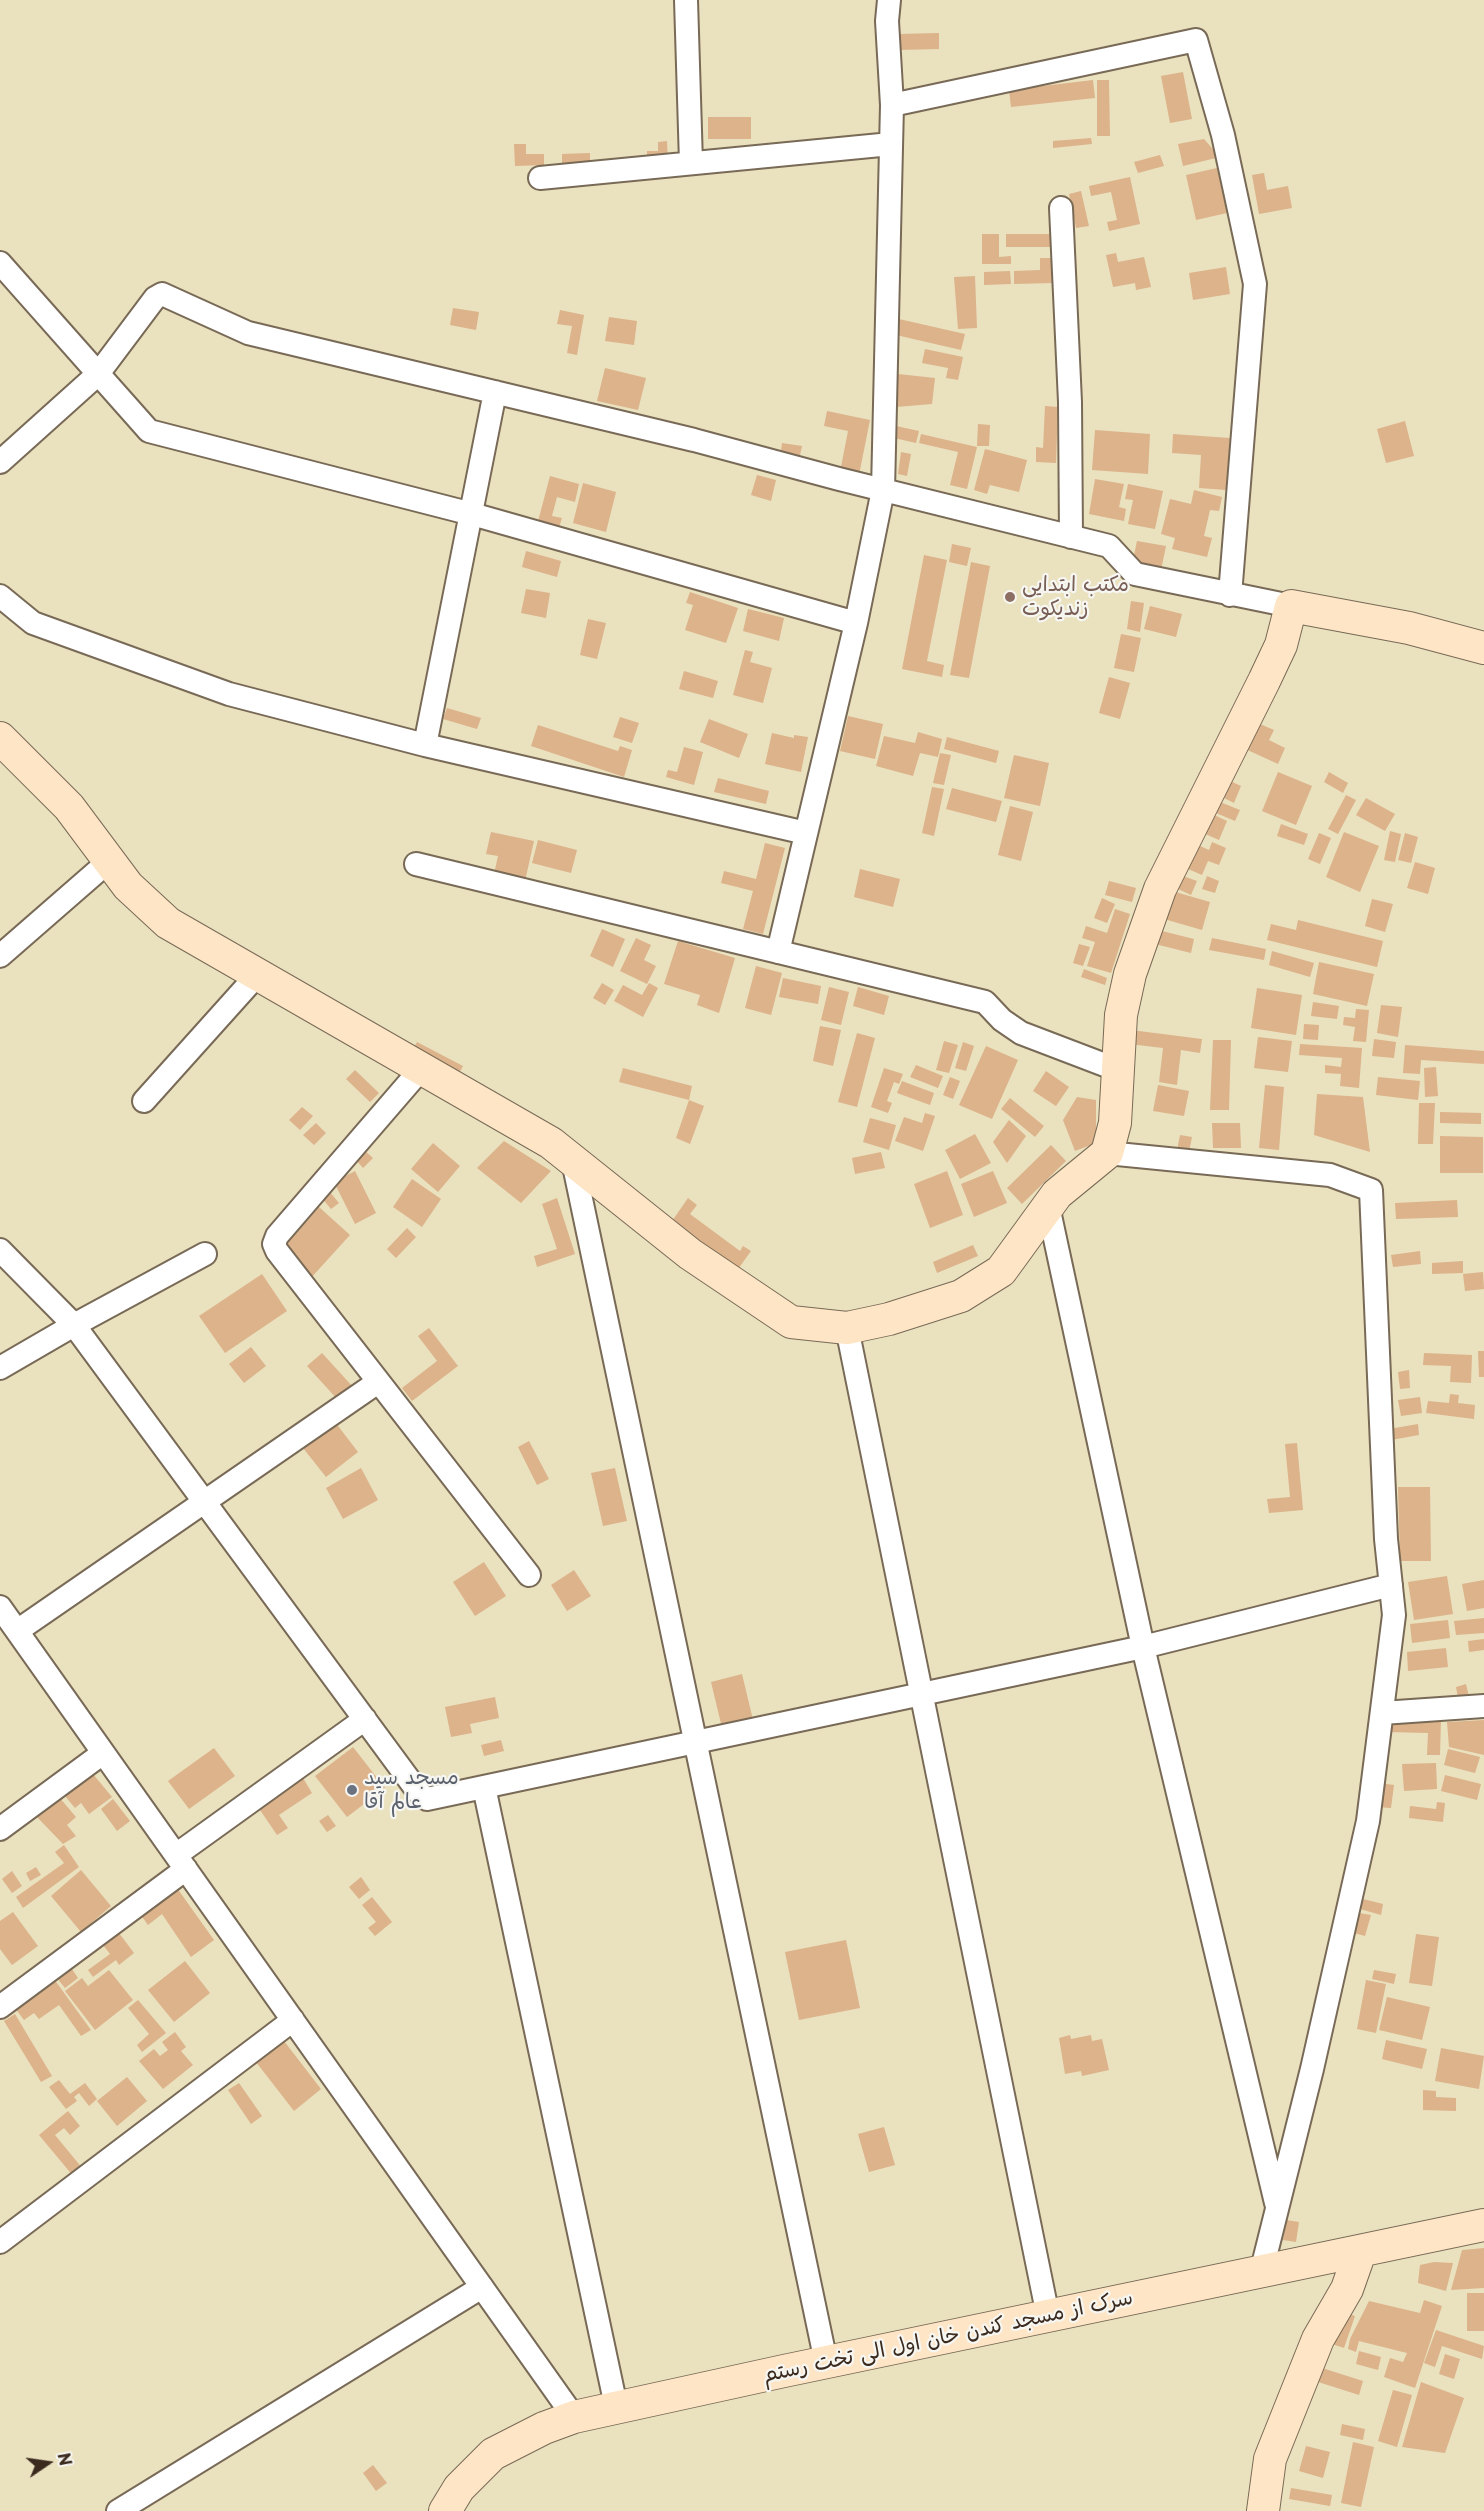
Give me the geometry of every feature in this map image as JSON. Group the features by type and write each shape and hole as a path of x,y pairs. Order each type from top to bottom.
{"street":[{"path":"686,0 691,163"},
{"path":"778,952 856,623 883,490 892,105 887,21 889,0"},
{"path":"892,105 1196,40 1223,135 1255,284 1230,595"},
{"path":"540,178 891,144"},
{"path":"1061,208 1070,402 1071,537"},
{"path":"0,263 149,431 472,514 856,623"},
{"path":"0,462 98,374 155,298 162,294 248,333 694,440 1109,546 1135,574 1230,595 1409,628 1484,648"},
{"path":"425,745 495,392"},
{"path":"0,596 33,623 229,694 425,745 806,833"},
{"path":"5,751 69,807 128,886 168,923 551,1143 690,1254 791,1322 847,1328 889,1319 961,1296 1002,1271 1048,1206 1064,1188 1107,1153 1115,1123 1121,1015 1130,974 1160,889 1277,654 1291,606"},
{"path":"0,956 109,861"},
{"path":"416,864 985,1002 1002,1020 1021,1033 1118,1070"},
{"path":"144,1101 258,974"},
{"path":"421,1069 277,1236 274,1244 277,1251 529,1575"},
{"path":"1107,1153 1330,1175 1371,1190 1386,1539 1394,1615 1368,1821 1312,2069 1260,2273"},
{"path":"573,1161 826,2362"},
{"path":"1048,1206 1143,1647 1277,2207"},
{"path":"0,1250 74,1325 419,1793 427,1799 1143,1647 1391,1584"},
{"path":"0,1368 205,1254"},
{"path":"847,1328 1048,2316"},
{"path":"17,1631 378,1382"},
{"path":"0,1607 574,2417"},
{"path":"1382,1713 1484,1707"},
{"path":"0,2007 364,1719"},
{"path":"0,1829 103,1753"},
{"path":"484,1787 616,2406"},
{"path":"0,2242 293,2020"},
{"name":"سرک از مسجد کندن خان اول الی تخت رستم","path":"445,2511 459,2488 493,2454 544,2428 574,2417 616,2406 1484,2225"},
{"path":"1263,2511 1270,2459 1318,2339 1347,2289 1360,2252"},
{"path":"118,2511 482,2288"}],"building":[{"path":"939,33 939,49 898,50 898,34"},
{"path":"1183,72 1192,119 1170,123 1161,76"},
{"path":"1093,80 1095,98 1011,107 1009,90"},
{"path":"1097,80 1109,80 1110,136 1097,136"},
{"path":"708,117 751,117 751,139 708,139"},
{"path":"1091,138 1092,144 1053,148 1053,141"},
{"path":"1204,139 1220,157 1183,166 1178,144"},
{"path":"667,141 668,163 647,164 647,151 658,151 658,142"},
{"path":"514,144 526,144 526,154 544,154 544,165 515,166"},
{"path":"590,153 590,163 562,164 562,154"},
{"path":"1160,155 1164,166 1138,173 1134,162"},
{"path":"1217,168 1227,213 1196,220 1186,175"},
{"path":"1264,173 1267,190 1288,186 1292,208 1259,214 1252,175"},
{"path":"1130,177 1140,224 1109,231 1107,222 1117,220 1111,192 1091,196 1089,186"},
{"path":"1081,191 1089,226 1076,228 1069,194"},
{"path":"982,234 999,234 999,257 1011,256 1011,264 982,264"},
{"path":"1006,234 1052,234 1052,247 1006,247"},
{"path":"1116,253 1118,262 1144,257 1151,287 1136,290 1135,283 1113,287 1106,255"},
{"path":"1040,258 1053,258 1054,283 1014,284 1014,271 1040,270"},
{"path":"1226,267 1230,294 1193,300 1189,273"},
{"path":"1010,271 1011,284 984,285 984,272"},
{"path":"975,276 977,328 958,329 954,277"},
{"path":"453,308 479,312 476,330 450,325"},
{"path":"560,310 584,315 577,355 567,353 572,326 557,324"},
{"path":"609,317 637,321 634,345 605,341"},
{"path":"899,319 965,334 961,350 896,335"},
{"path":"925,349 963,357 958,380 946,378 948,368 922,363"},
{"path":"605,368 646,378 638,410 597,401"},
{"path":"898,374 935,378 932,404 896,407"},
{"path":"1045,406 1058,407 1056,463 1036,462 1036,447 1043,448"},
{"path":"827,411 870,420 859,475 840,472 848,431 824,426"},
{"path":"1405,421 1414,456 1386,463 1377,429"},
{"path":"978,424 990,425 989,446 977,446"},
{"path":"896,426 919,431 916,443 894,438"},
{"path":"1095,430 1150,434 1148,474 1092,470"},
{"path":"921,434 977,447 967,489 950,485 958,452 919,443"},
{"path":"1173,434 1230,438 1226,490 1199,488 1201,455 1172,453"},
{"path":"782,443 802,446 799,460 780,457"},
{"path":"985,449 1027,460 1019,492 990,485 987,494 974,490"},
{"path":"901,452 911,454 907,476 898,474"},
{"path":"757,475 776,480 771,501 751,495"},
{"path":"550,476 579,484 575,502 557,497 552,516 562,518 558,531 537,525"},
{"path":"1095,479 1124,484 1119,507 1126,509 1124,521 1089,514"},
{"path":"583,483 616,492 606,532 573,523"},
{"path":"1128,484 1163,491 1155,529 1128,524 1133,500 1125,499"},
{"path":"1194,490 1222,497 1219,511 1210,510 1204,536 1212,538 1207,557 1172,549 1175,538 1161,534 1170,499 1191,504"},
{"path":"1137,541 1166,546 1161,570 1132,565"},
{"path":"952,544 971,548 967,566 949,562"},
{"path":"526,551 561,561 557,577 522,567"},
{"path":"924,555 947,560 927,661 944,665 942,677 902,669"},
{"path":"971,562 990,566 969,678 950,675"},
{"path":"526,589 550,593 546,618 521,613"},
{"path":"690,592 738,608 726,643 685,630 693,605 686,603"},
{"path":"1131,601 1144,603 1140,632 1127,629"},
{"path":"1150,606 1182,614 1176,637 1144,629"},
{"path":"748,609 784,618 779,641 743,631"},
{"path":"588,619 606,623 597,659 580,655"},
{"path":"1121,634 1141,638 1134,672 1114,668"},
{"path":"745,650 753,652 750,662 772,668 763,703 733,695"},
{"path":"684,671 718,681 713,698 679,689"},
{"path":"1109,677 1130,683 1120,719 1099,713"},
{"path":"447,708 481,718 477,729 443,719"},
{"path":"848,716 883,724 875,759 840,751"},
{"path":"620,717 639,723 632,743 613,737"},
{"path":"709,719 748,734 739,758 700,742"},
{"path":"1253,721 1274,730 1269,740 1285,748 1278,764 1241,747"},
{"path":"538,725 618,751 620,746 632,750 624,777 531,746"},
{"path":"918,732 942,739 938,757 920,753 913,776 876,766 884,736 915,743"},
{"path":"772,733 794,738 794,735 808,737 801,772 765,764"},
{"path":"947,737 999,751 996,763 944,749"},
{"path":"684,747 703,752 694,785 666,777 668,770 677,772"},
{"path":"940,753 951,755 944,785 933,783"},
{"path":"1014,755 1049,763 1040,806 1004,798"},
{"path":"1278,772 1312,786 1296,825 1262,811"},
{"path":"1329,772 1348,783 1343,793 1324,782"},
{"path":"718,778 769,791 766,804 714,792"},
{"path":"1226,779 1241,786 1234,803 1218,795"},
{"path":"932,787 944,789 934,836 922,833"},
{"path":"952,788 1002,801 996,822 946,809"},
{"path":"1346,795 1356,800 1338,834 1328,829"},
{"path":"1366,798 1395,814 1385,831 1356,815"},
{"path":"1220,802 1240,810 1235,821 1216,813"},
{"path":"1010,806 1033,812 1021,861 998,855"},
{"path":"1212,814 1227,821 1219,840 1203,833"},
{"path":"1281,824 1308,834 1304,845 1277,836"},
{"path":"1390,831 1401,834 1395,862 1384,860"},
{"path":"491,832 534,841 525,881 494,874 498,856 486,854"},
{"path":"1344,832 1379,846 1360,892 1326,877"},
{"path":"1319,833 1331,838 1320,864 1308,859"},
{"path":"1405,833 1418,837 1411,863 1398,860"},
{"path":"538,840 577,850 571,873 532,863"},
{"path":"1212,842 1226,848 1219,865 1208,861 1202,875 1188,869 1198,845 1209,850"},
{"path":"765,843 785,848 763,934 743,929 753,891 721,883 724,871 756,879"},
{"path":"1415,862 1435,868 1428,894 1407,888"},
{"path":"860,869 900,879 893,907 854,897"},
{"path":"1183,876 1197,881 1191,895 1178,889"},
{"path":"1207,876 1219,881 1215,893 1202,889"},
{"path":"1109,881 1136,888 1132,902 1105,895"},
{"path":"1172,891 1210,902 1202,930 1164,919"},
{"path":"1102,898 1115,904 1107,923 1094,918"},
{"path":"1372,899 1393,904 1385,932 1365,926"},
{"path":"1115,909 1130,914 1111,973 1087,966 1095,942 1082,938 1086,926 1107,933"},
{"path":"1298,920 1383,941 1377,967 1267,940 1271,924 1296,930"},
{"path":"602,929 625,939 613,967 590,956"},
{"path":"1154,929 1194,939 1191,953 1151,943"},
{"path":"636,938 651,945 644,960 656,966 647,984 620,971"},
{"path":"1212,938 1266,949 1264,960 1209,950"},
{"path":"678,941 735,958 719,1013 697,1005 700,995 664,984"},
{"path":"1079,944 1090,947 1083,966 1073,963"},
{"path":"1272,951 1314,963 1310,977 1269,965"},
{"path":"1319,962 1374,974 1367,1006 1313,994"},
{"path":"756,966 782,973 771,1015 745,1008"},
{"path":"1084,969 1107,978 1105,985 1081,977"},
{"path":"783,978 821,986 818,1004 779,997"},
{"path":"602,983 614,990 605,1005 593,998"},
{"path":"649,983 658,988 643,1017 614,1001 623,985 642,995"},
{"path":"829,987 849,992 841,1025 821,1020"},
{"path":"858,987 889,996 884,1015 853,1006"},
{"path":"1257,988 1302,995 1296,1035 1251,1028"},
{"path":"1313,1002 1339,1006 1337,1019 1311,1016"},
{"path":"1381,1005 1402,1007 1398,1037 1377,1033"},
{"path":"1356,1009 1369,1010 1366,1042 1353,1041 1355,1027 1343,1025 1344,1017 1355,1018"},
{"path":"1304,1024 1319,1025 1318,1040 1303,1039"},
{"path":"820,1026 841,1030 833,1066 813,1061"},
{"path":"1131,1030 1202,1039 1200,1053 1181,1050 1177,1085 1159,1082 1163,1048 1129,1044"},
{"path":"857,1033 875,1038 857,1107 838,1102"},
{"path":"1258,1037 1292,1041 1288,1072 1254,1068"},
{"path":"1374,1039 1396,1042 1394,1058 1372,1056"},
{"path":"1213,1040 1231,1040 1229,1110 1210,1110"},
{"path":"944,1041 958,1045 949,1073 936,1070"},
{"path":"417,1042 463,1066 458,1075 412,1051"},
{"path":"963,1042 974,1046 966,1071 955,1068"},
{"path":"1300,1044 1362,1048 1359,1088 1340,1086 1341,1074 1325,1073 1325,1065 1341,1067 1342,1058 1299,1055"},
{"path":"1405,1045 1484,1051 1484,1064 1421,1060 1420,1074 1403,1073"},
{"path":"986,1046 1018,1060 992,1119 959,1105"},
{"path":"916,1065 943,1076 938,1088 910,1077"},
{"path":"1436,1067 1438,1096 1425,1097 1424,1068"},
{"path":"623,1068 692,1086 689,1100 619,1082"},
{"path":"884,1068 903,1074 899,1084 894,1082 887,1101 892,1103 888,1113 871,1107"},
{"path":"355,1070 379,1093 370,1102 346,1079"},
{"path":"1046,1071 1069,1087 1056,1106 1033,1091"},
{"path":"950,1077 960,1081 953,1099 943,1095"},
{"path":"1378,1077 1420,1081 1418,1100 1376,1095"},
{"path":"902,1081 934,1093 930,1105 897,1093"},
{"path":"1158,1085 1189,1091 1184,1116 1153,1111"},
{"path":"1265,1085 1284,1087 1279,1150 1259,1148"},
{"path":"1317,1094 1363,1097 1370,1152 1314,1135"},
{"path":"1077,1097 1096,1100 1096,1143 1075,1151 1063,1120"},
{"path":"1010,1098 1044,1126 1035,1137 1001,1109"},
{"path":"689,1100 704,1106 690,1144 676,1138"},
{"path":"1419,1103 1435,1103 1433,1144 1418,1144"},
{"path":"302,1107 313,1116 300,1130 289,1120"},
{"path":"1440,1112 1481,1113 1481,1124 1440,1123"},
{"path":"925,1113 935,1116 923,1151 895,1141 904,1117 922,1123"},
{"path":"870,1118 896,1125 889,1150 863,1142"},
{"path":"1009,1120 1026,1136 1007,1163 993,1142"},
{"path":"316,1123 326,1133 314,1145 303,1135"},
{"path":"1212,1123 1240,1123 1241,1148 1213,1148"},
{"path":"975,1134 991,1163 960,1179 945,1150"},
{"path":"1180,1135 1192,1137 1188,1157 1176,1155"},
{"path":"1440,1136 1483,1137 1483,1173 1440,1173"},
{"path":"504,1141 551,1171 521,1203 477,1168"},
{"path":"433,1143 460,1166 438,1192 411,1169"},
{"path":"1051,1145 1066,1161 1022,1204 1007,1188"},
{"path":"365,1151 373,1158 363,1168 356,1160"},
{"path":"881,1152 885,1168 855,1174 852,1158"},
{"path":"355,1171 376,1213 355,1224 334,1182"},
{"path":"947,1171 963,1215 930,1228 914,1184"},
{"path":"993,1171 1007,1203 974,1217 961,1184"},
{"path":"412,1179 441,1199 422,1227 393,1207"},
{"path":"329,1191 339,1203 331,1209 321,1197"},
{"path":"557,1198 575,1254 537,1267 534,1256 557,1249 542,1204"},
{"path":"688,1198 697,1205 690,1214 740,1251 743,1246 751,1251 736,1272 670,1224"},
{"path":"1457,1200 1458,1217 1396,1219 1395,1203"},
{"path":"319,1207 350,1235 310,1279 279,1252"},
{"path":"407,1228 416,1237 396,1258 387,1249"},
{"path":"973,1245 978,1256 937,1273 933,1262"},
{"path":"1420,1251 1421,1264 1393,1267 1391,1255"},
{"path":"1463,1261 1463,1273 1432,1274 1432,1263"},
{"path":"1483,1272 1484,1289 1465,1291 1463,1274"},
{"path":"262,1274 287,1311 225,1353 199,1316"},
{"path":"429,1328 458,1366 412,1401 402,1388 437,1361 418,1336"},
{"path":"251,1347 266,1366 244,1383 229,1364"},
{"path":"1478,1351 1484,1351 1484,1377 1479,1377"},
{"path":"322,1353 353,1387 338,1400 307,1366"},
{"path":"1424,1353 1472,1355 1471,1383 1450,1382 1451,1366 1423,1365"},
{"path":"1409,1370 1410,1388 1400,1389 1398,1372"},
{"path":"1450,1394 1459,1395 1458,1403 1475,1405 1474,1419 1426,1413 1428,1401 1449,1403"},
{"path":"1420,1397 1422,1413 1401,1416 1398,1400"},
{"path":"335,1422 358,1452 326,1477 303,1448"},
{"path":"1418,1424 1419,1435 1391,1440 1389,1429"},
{"path":"529,1441 549,1479 537,1485 518,1447"},
{"path":"1297,1443 1303,1510 1269,1513 1267,1499 1290,1497 1285,1444"},
{"path":"361,1468 378,1500 343,1519 326,1488"},
{"path":"615,1468 627,1521 603,1526 591,1473"},
{"path":"1398,1487 1430,1487 1431,1561 1400,1561"},
{"path":"484,1562 506,1596 475,1616 453,1582"},
{"path":"574,1570 591,1596 567,1611 551,1585"},
{"path":"1447,1576 1453,1614 1414,1620 1408,1582"},
{"path":"1484,1580 1484,1608 1467,1611 1462,1584"},
{"path":"1484,1618 1484,1633 1456,1635 1454,1621"},
{"path":"1448,1620 1450,1638 1412,1643 1410,1624"},
{"path":"1484,1639 1484,1650 1469,1652 1468,1641"},
{"path":"1446,1648 1448,1667 1408,1671 1407,1652"},
{"path":"742,1674 754,1724 723,1732 711,1682"},
{"path":"1466,1684 1470,1701 1459,1703 1456,1687"},
{"path":"495,1697 499,1718 470,1724 472,1733 451,1737 445,1707"},
{"path":"1387,1719 1441,1720 1440,1755 1427,1755 1428,1733 1387,1732"},
{"path":"1484,1720 1484,1755 1449,1747 1447,1722"},
{"path":"501,1740 504,1751 484,1756 481,1745"},
{"path":"353,1747 385,1788 347,1817 315,1776"},
{"path":"214,1748 235,1776 189,1809 168,1781"},
{"path":"1448,1749 1480,1757 1475,1773 1444,1765"},
{"path":"1436,1763 1437,1789 1404,1791 1402,1764"},
{"path":"93,1774 112,1797 89,1814 81,1803 75,1808 65,1796"},
{"path":"1445,1775 1481,1784 1477,1800 1441,1791"},
{"path":"303,1778 312,1793 279,1815 288,1828 277,1835 258,1807"},
{"path":"1380,1783 1394,1785 1391,1808 1377,1807"},
{"path":"59,1797 76,1817 67,1825 76,1836 63,1844 36,1816"},
{"path":"113,1799 130,1821 117,1831 101,1809"},
{"path":"1437,1802 1445,1803 1443,1822 1409,1818 1410,1806 1436,1809"},
{"path":"328,1815 336,1826 327,1832 319,1821"},
{"path":"64,1845 79,1867 23,1908 16,1897 64,1863 55,1852"},
{"path":"36,1867 41,1875 30,1881 26,1873"},
{"path":"81,1870 111,1906 81,1932 51,1896"},
{"path":"12,1871 22,1886 12,1893 2,1879"},
{"path":"361,1877 370,1890 359,1899 349,1887"},
{"path":"177,1888 214,1940 191,1957 162,1914 148,1925 140,1914"},
{"path":"372,1897 392,1922 375,1936 368,1928 376,1922 362,1905"},
{"path":"1363,1899 1383,1904 1381,1915 1360,1909"},
{"path":"13,1912 38,1946 12,1965 0,1949 0,1921"},
{"path":"1359,1913 1371,1915 1365,1936 1354,1933"},
{"path":"119,1933 134,1953 119,1965 116,1960 93,1977 88,1970 110,1954 103,1945"},
{"path":"1416,1934 1439,1937 1432,1986 1409,1983"},
{"path":"846,1940 860,2008 799,2020 785,1952"},
{"path":"185,1961 210,1993 174,2022 148,1990"},
{"path":"70,1966 78,1978 65,1988 56,1977"},
{"path":"109,1970 133,2000 95,2030 65,1991 82,1978 88,1986"},
{"path":"1374,1970 1396,1974 1394,1984 1372,1979"},
{"path":"54,1979 91,2030 81,2036 59,2005 39,2019 34,2013 24,2020 15,2008"},
{"path":"1366,1980 1386,1984 1376,2033 1357,2029"},
{"path":"1387,1997 1430,2007 1422,2040 1379,2030"},
{"path":"138,2000 166,2033 142,2052 137,2045 149,2034 128,2008"},
{"path":"15,2014 52,2076 41,2082 4,2021"},
{"path":"175,2032 186,2047 181,2051 193,2065 163,2089 139,2061 154,2049 160,2056 168,2050 162,2042"},
{"path":"1070,2035 1071,2039 1091,2035 1092,2041 1102,2039 1109,2070 1082,2076 1081,2071 1065,2074 1059,2038"},
{"path":"1386,2040 1427,2049 1422,2069 1382,2059"},
{"path":"284,2041 321,2089 294,2111 256,2062"},
{"path":"1441,2048 1484,2056 1479,2089 1435,2081"},
{"path":"127,2077 147,2101 117,2126 97,2101"},
{"path":"59,2080 70,2094 85,2083 97,2099 89,2106 79,2093 74,2097 77,2101 66,2109 49,2087"},
{"path":"239,2083 262,2116 251,2124 228,2090"},
{"path":"1423,2090 1436,2091 1436,2097 1456,2098 1456,2111 1423,2110"},
{"path":"68,2111 80,2126 70,2135 64,2128 55,2135 83,2169 74,2177 39,2135"},
{"path":"884,2127 895,2165 869,2172 858,2134"},
{"path":"1286,2220 1299,2222 1296,2242 1283,2240"},
{"path":"1484,2248 1484,2288 1451,2290 1462,2250"},
{"path":"1434,2262 1453,2263 1446,2291 1418,2283 1420,2265"},
{"path":"1467,2293 1484,2293 1484,2331 1467,2331"},
{"path":"1424,2300 1442,2306 1415,2388 1384,2377 1390,2358 1403,2362 1407,2353 1359,2341 1356,2352 1348,2349 1350,2339 1369,2301 1420,2313"},
{"path":"1344,2312 1355,2316 1344,2348 1332,2344"},
{"path":"1436,2330 1484,2346 1482,2359 1442,2346 1435,2367 1424,2363"},
{"path":"1359,2351 1381,2357 1378,2370 1356,2364"},
{"path":"1445,2354 1460,2359 1454,2379 1439,2374"},
{"path":"1319,2367 1363,2381 1359,2395 1315,2381"},
{"path":"1421,2382 1464,2398 1445,2453 1402,2447"},
{"path":"1393,2390 1412,2395 1397,2447 1378,2441"},
{"path":"1342,2424 1365,2429 1363,2440 1340,2435"},
{"path":"1353,2442 1374,2447 1361,2507 1341,2503"},
{"path":"1306,2446 1330,2452 1323,2478 1299,2471"},
{"path":"373,2465 387,2483 376,2491 363,2473"},
{"path":"1291,2488 1332,2495 1330,2506 1289,2499"}],"place":[{"name":"مکتب ابتدایی زندیکوت","path":"1010,597"},
{"name":"مسجد سید عالم آقا","path":"352,1790"}]}
